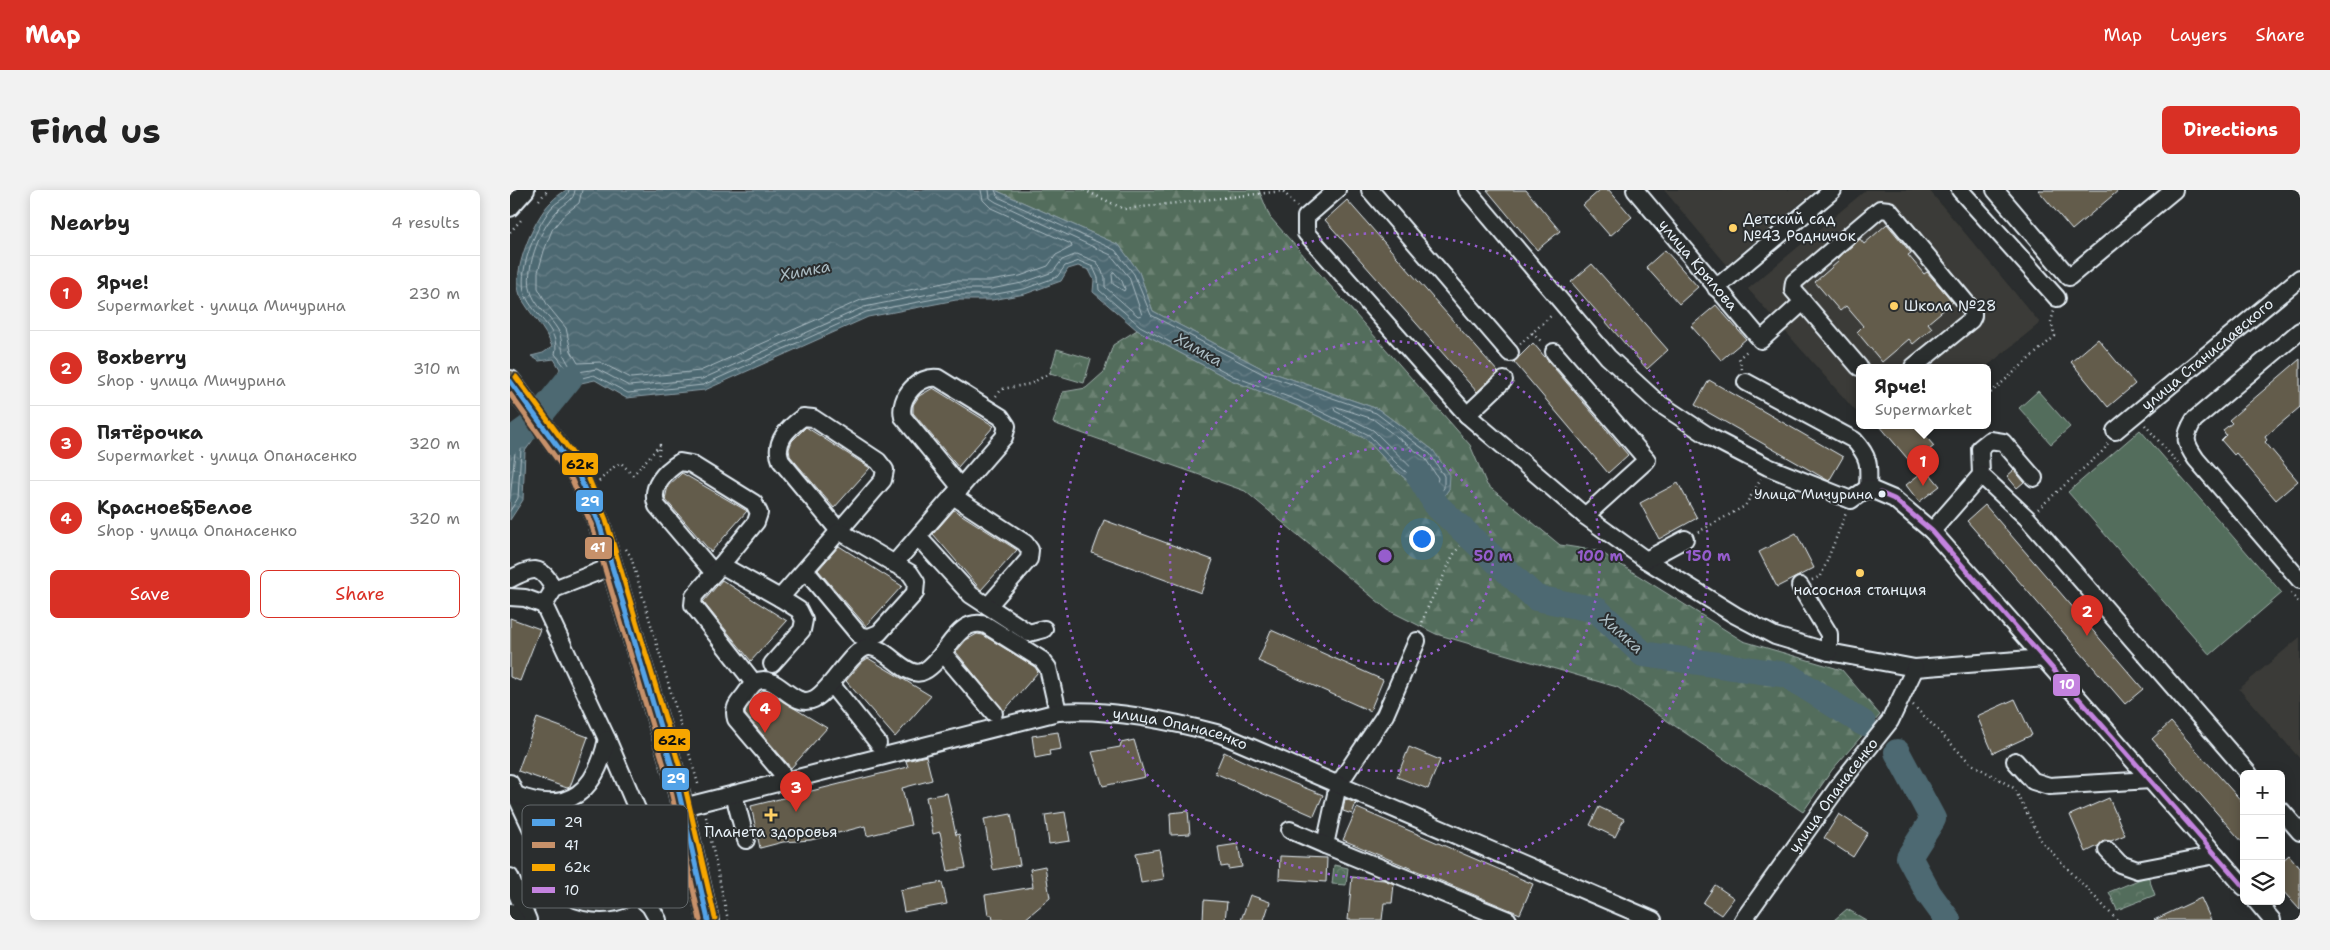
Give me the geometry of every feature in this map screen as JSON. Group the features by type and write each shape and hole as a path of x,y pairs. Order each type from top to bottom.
{"main road":[{"path":"510,381 579,476 599,523 682,805"},
{"path":"688,833 705,919"}],"street":[{"path":"510,208 526,190"},
{"path":"1337,190 1306,217 1306,233 1467,414 1585,516 1646,560 1735,615 1775,636 1829,652 1915,668 2045,658"},
{"path":"1370,190 1510,353"},
{"path":"1467,190 1608,357 1657,402 1710,438 1768,467 1851,500 1868,488"},
{"name":"улица Крылова","path":"1635,190 1761,340 1803,302"},
{"path":"1716,288 1834,190"},
{"path":"1960,190 2057,298"},
{"path":"1995,190 2069,277 2174,190"},
{"path":"1856,364 1793,290 1794,282 1880,209 1889,210 1973,311 1971,320 1917,364"},
{"name":"улица Станиславского","path":"2115,431 2300,278"},
{"path":"2300,331 2194,420 2187,431 2186,441 2196,459 2300,580"},
{"path":"1554,352 1646,460 1585,516"},
{"path":"894,564 957,492 1004,437 1006,426 1001,417 938,378 929,377 920,380 903,400 901,408 903,417 957,492 1025,543 1030,550 1029,559 988,606"},
{"path":"1467,414 1504,380"},
{"path":"1746,382 1854,440 1866,454 1869,470 1868,488"},
{"path":"780,598 805,570 838,531 883,480 884,470 878,461 813,418 804,417 795,423 779,442 777,452 782,461 838,531 910,574 916,582 915,593 879,633 869,637 859,634 805,570"},
{"path":"1932,531 1981,475 1980,448 1990,440 2003,442 2034,478"},
{"path":"754,683 697,613 693,605 694,596 717,569 756,522 759,512 754,503 691,464 680,462 672,467 655,487 653,497 657,506 717,569 780,598 799,610 804,620 802,630 772,664"},
{"path":"1981,475 2027,518 2246,770"},
{"path":"1868,488 1894,499 1932,531 2240,882"},
{"path":"918,537 971,595 1029,633 1044,629"},
{"path":"1646,560 1685,539"},
{"path":"544,604 554,589 612,566"},
{"path":"510,579 530,569 540,570 547,576 554,589"},
{"path":"1800,586 1829,634 1829,652"},
{"path":"510,597 525,598 544,604 607,739 635,805"},
{"path":"784,782 781,772 736,719 734,711 737,704 754,683 762,680 770,681 798,700 809,702 820,696 858,651 868,647 878,649 912,672 922,673 930,668 966,625 976,622 986,625 1042,660 1048,668 1058,712"},
{"path":"1325,845 1338,785 1384,715 1417,641"},
{"path":"943,653 994,713"},
{"name":"улица Опанасенко","path":"1743,920 1843,780 1890,722 1915,668"},
{"path":"831,684 878,742"},
{"name":"улица Опанасенко","path":"688,806 730,793 784,782 1058,712 1077,711 1130,717 1198,728 1220,734 1653,920"},
{"path":"513,789 540,802 558,802 572,798 584,790 595,776 602,761 607,739"},
{"path":"2015,761 2033,780 2049,786 2151,780"},
{"path":"513,789 522,808"},
{"path":"730,793 746,840"},
{"path":"2285,815 2300,832"},
{"path":"1290,830 1508,920"},
{"path":"2107,850 2120,864 2137,870 2216,855"},
{"path":"510,877 522,906"},
{"path":"2259,905 2272,920"},
{"path":"523,908 528,920"},
{"path":"651,908 658,920"},
{"path":"510,912 516,920"}],"path":[{"path":"1084,190 1124,208 1283,191 1306,217"},
{"path":"1991,392 2055,336 2051,322 2057,298"},
{"path":"1532,333 1563,304"},
{"path":"1001,417 996,396 1002,389 1030,384 1050,373"},
{"path":"2051,498 2104,450 2115,431"},
{"path":"579,476 597,482 621,463 633,475 660,445 655,487"},
{"path":"1685,539 1745,506 1768,467"},
{"path":"1821,576 1851,500"},
{"path":"1417,641 1427,605 1446,573 1452,555 1460,546"},
{"path":"1903,695 1970,763 2014,788 2042,842 2117,920"}],"shaded area":[{"name":"Детский сад №43 Родничок","path":"1664,190 1816,190 1727,265"},
{"name":"Школа №28","path":"1866,190 1929,190 2040,323 1990,364 1856,364 1856,412 1748,289"},
{"path":"2300,637 2300,759 2239,689"}],"green space":[{"path":"995,190 1259,190 1270,217 1470,445 1487,485 1560,545 1599,551 1743,641 1842,670 1880,715 1832,770 1803,812 1617,687 1436,634 1388,610 1245,491 1053,423 1063,392 1086,388 1104,372 1113,345 1137,330 1231,380 1297,406 1366,439 1393,468 1437,506 1449,489 1433,450 1378,409 1265,370 1153,311 1139,272 1119,245"},
{"path":"1057,349 1091,359 1084,383 1050,373"},
{"path":"2038,391 2070,427 2051,444 2019,408"},
{"path":"2140,430 2282,593 2210,655 2068,492"},
{"path":"1334,865 1348,868 1346,885 1332,884"},
{"path":"2148,876 2155,895 2117,910 2109,892"},
{"path":"1847,909 1866,920 1834,920"}],"water":[{"path":"566,190 995,190 1119,245 1139,272 1153,311 1265,370 1378,409 1433,450 1450,475 1449,489 1437,506 1393,468 1366,439 1297,406 1231,380 1137,330 1093,292 1094,280 1089,270 1078,266 1068,269 1061,281 1025,294 992,300 956,300 868,317 705,390 626,398 595,380 581,383 554,414 545,399 560,369 554,359 539,361 531,356 543,353 552,347 546,334 520,295 518,285 521,260 531,233 544,210"},
{"path":"527,417 538,433 525,451 523,500 510,520 510,431"}],"building":[{"path":"1487,190 1526,190 1560,231 1537,250"},
{"path":"1600,190 1609,190 1632,217 1610,236 1583,205"},
{"path":"2038,190 2119,190 2072,230"},
{"path":"1347,200 1498,372 1477,392 1325,220"},
{"path":"1887,224 1911,253 1908,255 1924,274 1927,272 1953,302 1928,323 1932,328 1913,344 1909,339 1882,362 1857,332 1863,326 1846,306 1840,311 1815,282 1860,239 1864,244"},
{"path":"1665,250 1698,287 1679,304 1646,267"},
{"path":"1592,264 1668,350 1647,369 1571,282"},
{"path":"1716,305 1746,339 1721,360 1691,326"},
{"path":"2098,339 2135,384 2108,407 2071,362"},
{"path":"1533,343 1628,455 1608,473 1514,362"},
{"path":"2300,359 2300,407 2265,437 2267,440 2265,442 2298,481 2276,500 2236,453 2234,455 2221,440 2226,435 2223,430 2232,423 2229,420"},
{"path":"1709,380 1843,457 1829,481 1695,405"},
{"path":"933,388 994,426 958,467 913,413 913,405 919,396"},
{"path":"806,427 870,468 834,508 790,456 789,449 792,441"},
{"path":"1882,429 1919,429 1934,446 1912,464"},
{"path":"1926,469 1940,486 1919,502 1906,485"},
{"path":"2014,470 2024,482 2017,488 2007,476"},
{"path":"682,473 747,511 711,552 665,499 668,486"},
{"path":"1678,483 1697,518 1659,539 1640,503"},
{"path":"1985,505 2143,689 2125,704 1967,521"},
{"path":"954,510 1017,550 981,590 933,534"},
{"path":"1104,520 1213,560 1201,593 1092,553"},
{"path":"1796,533 1814,568 1777,587 1759,552"},
{"path":"839,546 902,586 866,626 818,570"},
{"path":"722,580 787,621 751,661 703,602"},
{"path":"510,618 540,629 520,681 510,677"},
{"path":"1271,630 1383,680 1370,711 1258,661"},
{"path":"977,634 983,635 1035,667 1038,672 1004,711 956,652 966,640"},
{"path":"868,658 931,696 895,737 846,681 862,662"},
{"path":"764,690 827,728 791,768 745,714 746,709 757,695"},
{"path":"2015,699 2032,735 1993,753 1977,716"},
{"path":"537,718 588,737 570,787 567,788 518,771"},
{"path":"2171,722 2240,800 2240,839 2152,739"},
{"path":"1058,732 1061,749 1049,751 1050,755 1035,758 1032,736"},
{"path":"1134,740 1145,777 1103,786 1092,752 1120,747 1121,743"},
{"path":"1409,747 1440,760 1428,789 1397,777"},
{"path":"1224,752 1270,774 1323,795 1314,816 1215,773"},
{"path":"926,756 932,780 902,788 911,825 867,836 865,826 811,840 783,842 760,848 751,806 908,767 906,761"},
{"path":"947,793 956,835 959,834 966,868 948,871 940,832 933,834 926,797"},
{"path":"2109,798 2125,835 2111,841 2104,840 2098,846 2086,852 2070,815"},
{"path":"1345,799 1356,803 1352,814 1343,811"},
{"path":"1599,807 1624,819 1615,837 1590,825"},
{"path":"1357,808 1533,884 1520,914 1343,840"},
{"path":"1188,811 1190,834 1171,835 1170,813"},
{"path":"1065,812 1070,841 1049,844 1045,815"},
{"path":"1011,814 1020,865 993,870 984,819"},
{"path":"1839,814 1868,833 1853,857 1824,838"},
{"path":"1238,844 1242,867 1228,869 1228,866 1221,867 1218,847"},
{"path":"1159,849 1164,879 1141,883 1136,853"},
{"path":"2289,855 2300,868 2300,910 2285,893 2285,858"},
{"path":"1280,856 1327,858 1326,882 1279,879"},
{"path":"1045,866 1050,898 1024,920 993,920 992,915 988,915 985,895 1033,887 1030,869"},
{"path":"1352,877 1384,880 1394,884 1392,903 1384,903 1382,920 1348,920"},
{"path":"942,882 947,904 904,912 900,890"},
{"path":"1715,885 1734,898 1721,915 1703,903"},
{"path":"1250,895 1270,902 1264,920 1241,920"},
{"path":"2201,898 2211,920 2154,920"},
{"path":"1204,900 1227,902 1225,920 1203,920"}],"waterway":[{"name":"Химка","path":"510,441 532,425 570,378"},
{"name":"Химка","path":"1419,476 1437,506 1536,598 1597,610 1643,654 1787,675 1863,723"},
{"name":"Химка","path":"1897,752 1933,819 1909,857 1929,894 1948,920"}],"transit line":[{"name":"62к","path":"516,377 586,472 606,520 683,778 715,918"},
{"name":"29","path":"510,381 579,476 599,523 676,780 682,805"},
{"name":"41","path":"510,394 572,480 592,526 669,782 674,805"},
{"name":"10","path":"1880,493 1894,499 1932,531 2240,882"},
{"name":"29","path":"688,832 708,920"},
{"name":"41","path":"688,867 700,920"}],"place":[{"name":"Детский сад №43 Родничок","path":"1733,228"},
{"name":"Школа №28","path":"1894,306"},
{"name":"Ярче!","path":"1923,486"},
{"name":"Улица Мичурина","path":"1882,494"},
{"name":"насосная станция","path":"1860,573"},
{"name":"Boxberry","path":"2087,636"},
{"name":"Красное&Белое","path":"765,733"},
{"name":"Пятёрочка","path":"796,812"},
{"name":"Планета здоровья","path":"771,815"}]}
